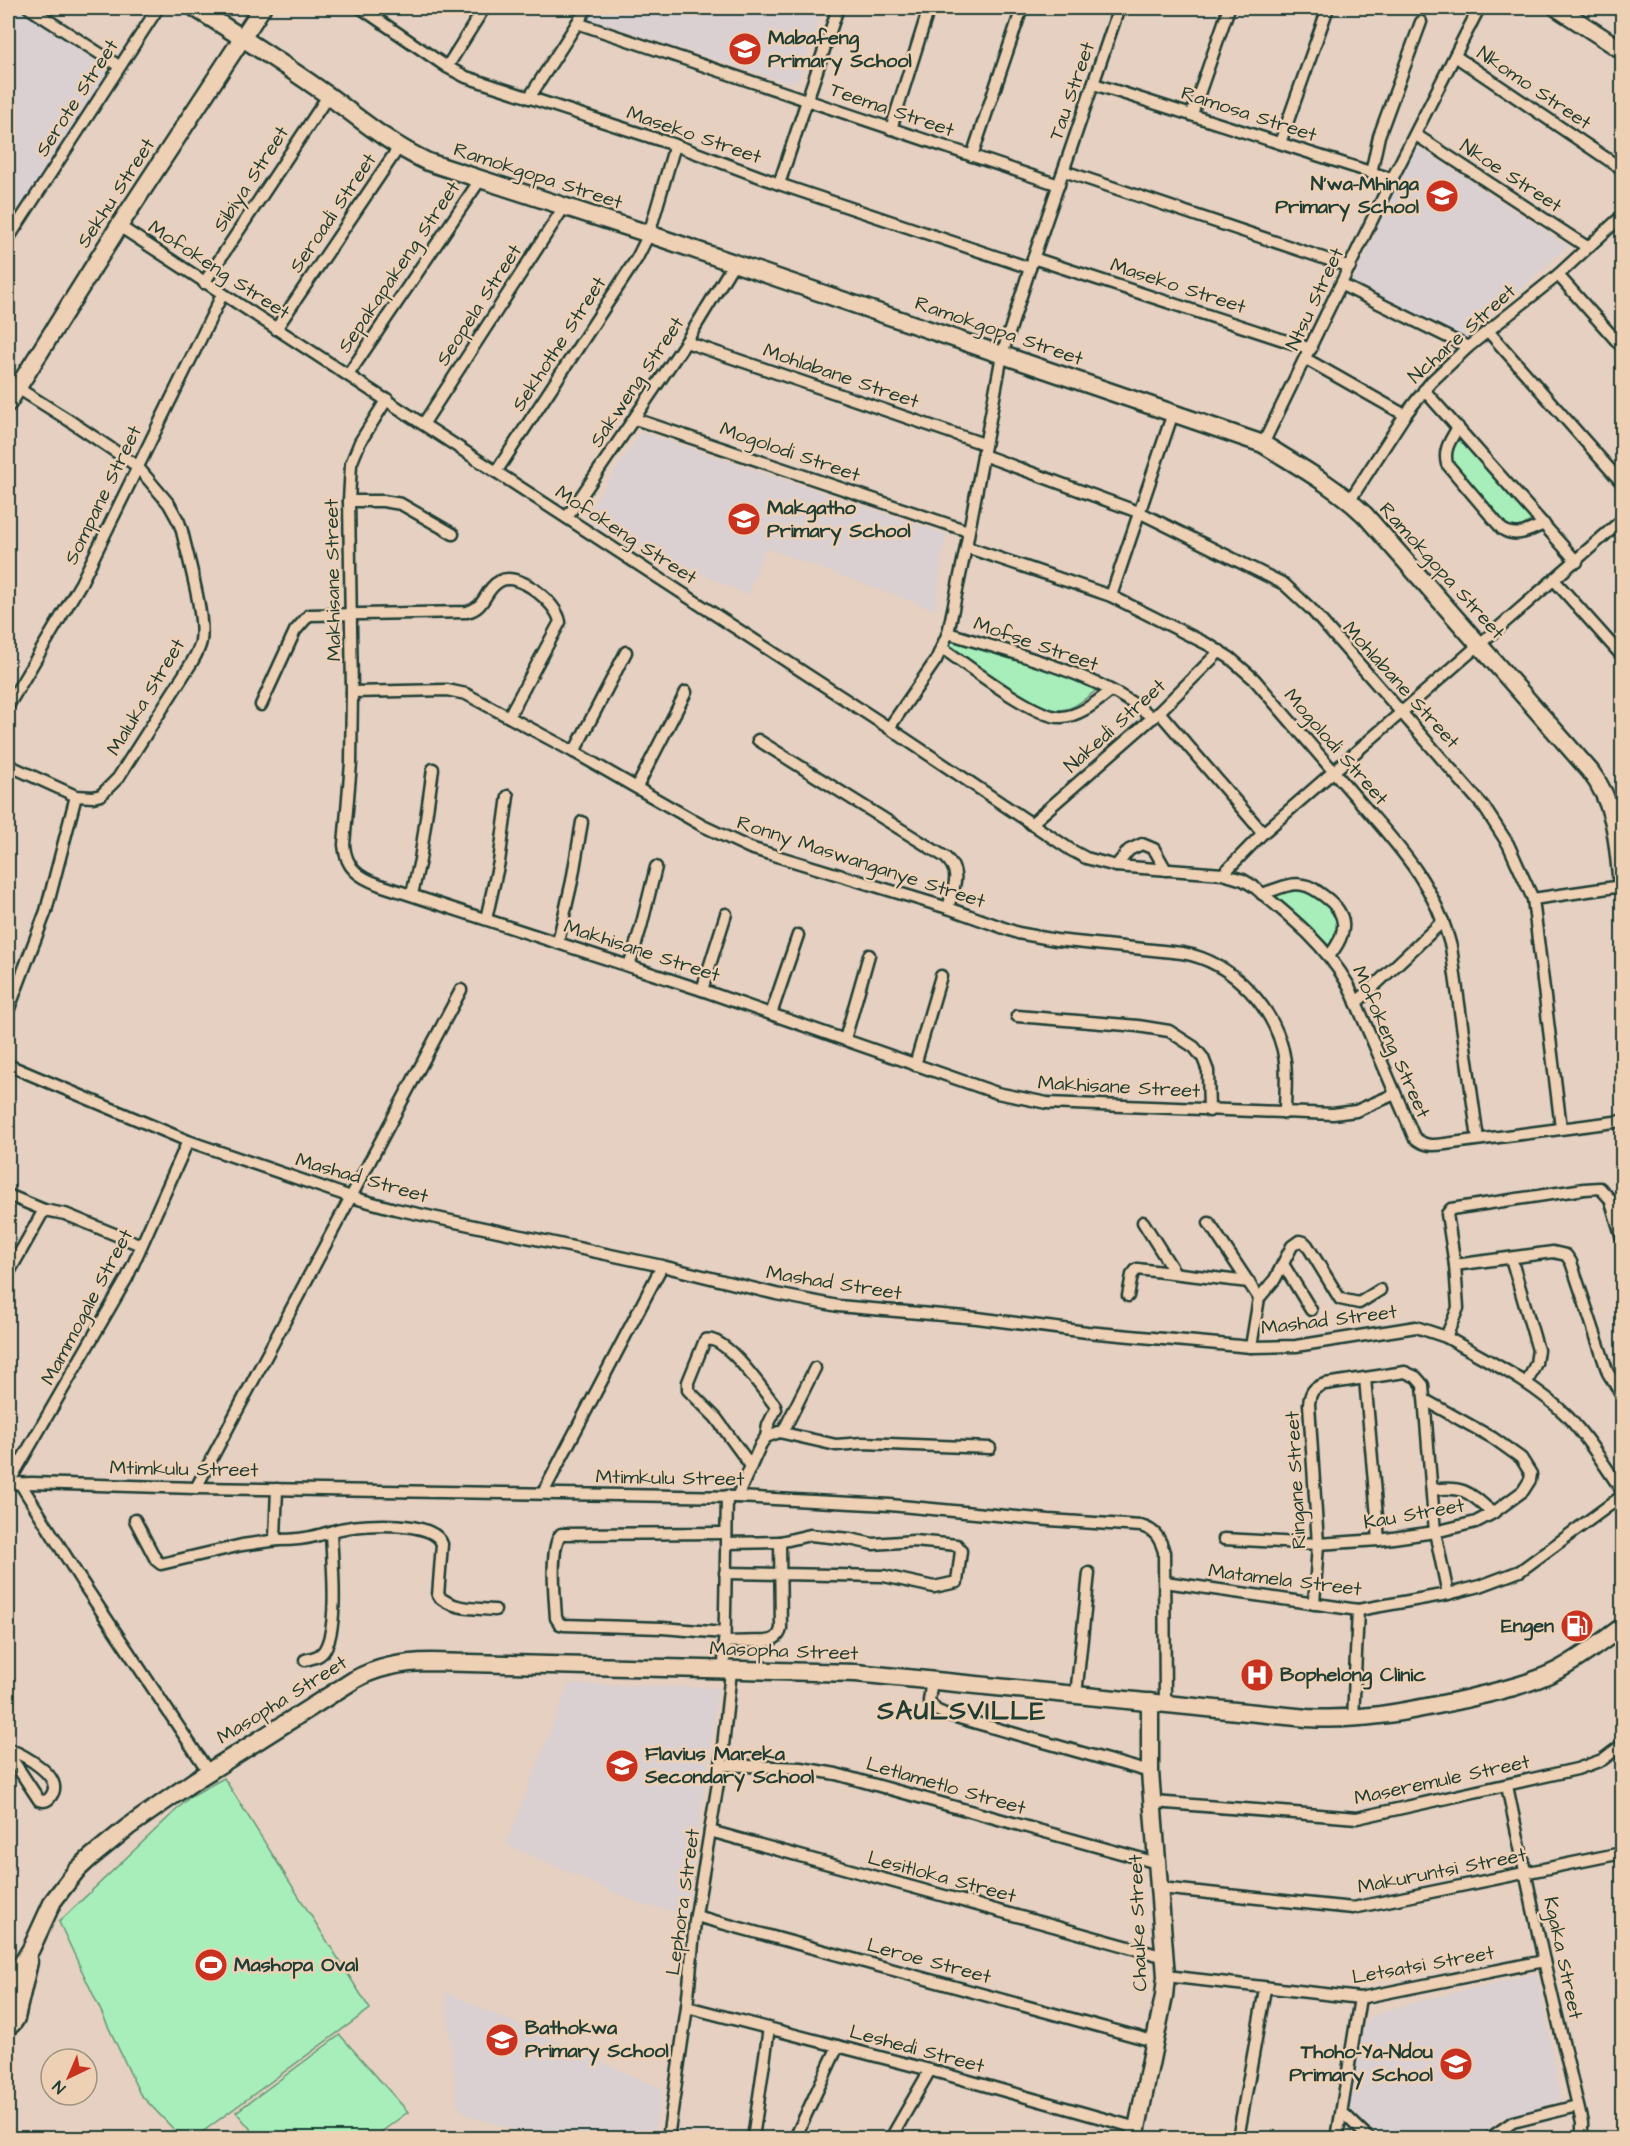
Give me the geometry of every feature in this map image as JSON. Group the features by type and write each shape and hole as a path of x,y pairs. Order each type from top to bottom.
{"street":[{"path":"29,8 119,66"},
{"name":"Serote Street","path":"8,238 158,8"},
{"name":"Ramokgopa Street","path":"195,8 243,37 399,147 428,162 649,234 1263,444 1350,500 1380,531 1596,778 1611,808 1620,834 1622,887"},
{"name":"Sekhu Street","path":"8,403 12,385 262,8"},
{"name":"Maseko Street","path":"361,8 376,12 447,67 466,77 675,145 779,184 1311,349"},
{"path":"447,67 484,8"},
{"path":"530,98 586,8"},
{"path":"779,184 838,8"},
{"path":"891,129 929,8"},
{"path":"972,156 1022,8"},
{"name":"Tau Street","path":"889,728 942,648 948,633 1002,355 1119,8"},
{"path":"1192,114 1229,8"},
{"path":"1280,143 1328,8"},
{"name":"Ntsu Street","path":"1263,444 1306,360 1392,179 1479,8"},
{"path":"1557,8 1623,50"},
{"path":"1371,173 1385,118 1420,22"},
{"name":"Teema Street","path":"577,23 1059,185"},
{"name":"Nkomo Street","path":"1455,56 1623,169"},
{"name":"Ramosa Street","path":"1094,84 1392,179"},
{"name":"Sibiya Street","path":"204,283 328,96"},
{"name":"Nkoe Street","path":"1416,135 1587,247"},
{"name":"Sekhothe Street","path":"496,472 638,258 649,234 675,145"},
{"name":"Seroadi Street","path":"276,329 399,147"},
{"path":"1064,171 1350,267"},
{"name":"Sepakapakeng Street","path":"348,375 480,180"},
{"name":"Seopela Street","path":"424,423 564,207"},
{"name":"Nchare Street","path":"1350,500 1405,415 1424,390 1468,347 1558,275 1623,216"},
{"name":"Mofokeng Street","path":"119,226 222,295 424,423 1086,858 1116,866 1223,874 1243,880 1262,894 1330,955 1349,986 1414,1137 1429,1146 1478,1139"},
{"name":"Sakweng Street","path":"567,518 686,342 734,263"},
{"path":"1558,275 1623,347"},
{"path":"1342,285 1468,347"},
{"name":"Sompane Street","path":"8,706 81,583 222,295"},
{"path":"1488,331 1623,483"},
{"name":"Mohlabane Street","path":"686,342 983,450 1140,513 1284,584 1311,609 1496,822 1533,899 1561,1128"},
{"path":"1306,360 1405,415"},
{"name":"Maluka Street","path":"12,385 137,466 169,504 179,522 198,601 201,639 192,662 118,778 101,795 76,796"},
{"path":"1424,390 1576,562"},
{"name":"Makhisane Street","path":"387,399 353,456 349,501 351,763 344,837 345,857 354,873 702,990 997,1093 1030,1101 1313,1115 1343,1113 1395,1094"},
{"path":"1112,596 1173,412"},
{"name":"Mogolodi Street","path":"635,419 968,531"},
{"path":"1458,427 1446,448 1447,464 1502,529 1519,534 1544,524"},
{"path":"349,501 383,501 400,504 453,534"},
{"path":"1223,874 1263,833 1333,771 1623,520"},
{"name":"Mogolodi Street","path":"966,547 1112,596 1220,651 1254,679 1416,868 1427,885 1443,921 1450,948 1478,1139"},
{"path":"261,705 296,631 309,615 467,612 478,608 500,580 513,580 533,589 552,606 560,622 509,716"},
{"path":"1555,581 1623,656"},
{"name":"Mofse Street","path":"948,633 1078,675 1156,715 1263,833"},
{"name":"Mofse Street","path":"942,648 1029,706 1048,716 1073,715 1111,691"},
{"name":"Nakedi Street","path":"1031,824 1156,715 1220,651"},
{"path":"574,752 626,652"},
{"name":"Ronny Maswanganye Street","path":"352,692 457,691 509,716 734,842 1038,937 1182,953 1212,961 1245,988 1271,1018 1285,1060 1285,1113"},
{"path":"637,787 686,692"},
{"path":"758,740 945,856 951,862 956,875 948,908"},
{"path":"8,765 76,796 46,911 8,1011"},
{"path":"412,894 422,850 433,769"},
{"path":"486,919 499,862 508,796"},
{"path":"558,942 573,881 582,822"},
{"path":"1116,866 1130,850 1142,844 1154,849 1166,870"},
{"path":"629,966 656,867"},
{"name":"Mofokeng Street","path":"1262,894 1285,886 1304,885 1313,888 1330,901 1344,922 1341,939 1330,955"},
{"path":"1533,899 1622,887"},
{"path":"702,990 726,914"},
{"path":"1356,1003 1443,921"},
{"path":"771,1014 798,935"},
{"path":"845,1040 869,955"},
{"path":"915,1065 940,976"},
{"path":"196,1488 461,990"},
{"path":"1017,1016 1138,1026 1169,1031 1194,1047 1203,1058 1208,1071 1209,1111"},
{"name":"Mashad Street","path":"8,1065 188,1142 351,1197 395,1209 838,1306 1251,1347 1296,1346 1416,1327 1446,1337 1527,1383 1547,1398 1576,1427 1623,1491"},
{"path":"1478,1139 1623,1121"},
{"name":"Mammogale Street","path":"12,1484 121,1288 188,1142"},
{"path":"1446,1337 1458,1308 1455,1265 1447,1214 1451,1209 1600,1188 1610,1199 1623,1238"},
{"path":"8,1195 44,1210 65,1214 141,1245"},
{"path":"8,1274 44,1210"},
{"path":"1143,1222 1176,1273"},
{"path":"1209,1223 1259,1298"},
{"path":"1251,1347 1259,1298 1275,1280 1296,1242 1302,1240 1310,1250 1340,1299 1359,1303 1380,1290"},
{"path":"1455,1265 1553,1252 1561,1253 1569,1259 1608,1373 1623,1395"},
{"path":"1511,1258 1538,1350 1536,1363 1527,1383"},
{"path":"1283,1264 1311,1310"},
{"path":"543,1493 662,1266"},
{"path":"1128,1296 1134,1270 1249,1282"},
{"path":"732,1497 751,1466 766,1437 769,1422 776,1409 731,1352 711,1338 705,1340 688,1382 688,1390 716,1418 751,1466"},
{"path":"783,1432 814,1368"},
{"name":"Ringane Street","path":"1314,1604 1318,1544 1309,1404 1311,1394 1315,1387 1321,1385 1405,1372 1416,1377 1423,1385 1425,1400"},
{"path":"1365,1378 1379,1540"},
{"path":"1425,1400 1435,1532 1448,1594"},
{"name":"Kau Street","path":"1224,1539 1318,1544 1379,1540 1435,1532 1476,1522 1493,1513 1523,1491 1531,1474 1521,1458 1465,1422 1425,1400"},
{"path":"766,1437 773,1433 783,1432 836,1445 871,1443 990,1448"},
{"path":"12,1484 82,1582 208,1771"},
{"name":"Mtimkulu Street","path":"12,1484 732,1497 880,1505 1141,1526 1153,1531 1161,1544 1164,1557 1165,1582 1157,1703"},
{"path":"1432,1490 1453,1488 1465,1490 1478,1498 1493,1513"},
{"path":"277,1489 274,1528 275,1538 278,1540"},
{"name":"Matamela Street","path":"1165,1582 1358,1610 1448,1594 1480,1586 1520,1571 1623,1496"},
{"name":"Lephora Street","path":"668,2139 687,2007 696,1916 721,1765 728,1670 724,1637 726,1538 732,1497"},
{"path":"135,1520 156,1560 164,1564 242,1545 306,1538 358,1526 413,1527 428,1531 438,1537 442,1544 438,1596 446,1603 456,1607 495,1610"},
{"path":"305,1660 318,1656 324,1651 333,1620 331,1532"},
{"path":"725,1573 780,1575 884,1576 939,1587 957,1582 962,1551 957,1545 914,1541 873,1544 828,1536 801,1536 780,1542 726,1538 561,1534 555,1543 556,1618 560,1624 564,1625 641,1627 772,1640 780,1634 781,1629 780,1575 780,1542"},
{"path":"1076,1695 1089,1573"},
{"path":"1353,1719 1358,1610"},
{"name":"Masopha Street","path":"8,1986 31,1949 53,1901 76,1871 128,1827 208,1771 359,1676 397,1664 431,1662 808,1671 932,1679 1307,1718 1353,1719 1403,1712 1518,1685 1557,1671 1623,1627"},
{"path":"932,1679 929,1701 936,1710 945,1714 1150,1772"},
{"name":"Chauke Street","path":"1136,2133 1166,1977 1150,1772 1157,1703"},
{"name":"Maseremule Street","path":"1154,1802 1357,1818 1588,1766 1609,1756 1623,1745"},
{"path":"8,1751 35,1763 48,1774 54,1786 49,1799 44,1802 39,1800 8,1751"},
{"name":"Letlametlo Street","path":"721,1765 801,1768 836,1774 1158,1863"},
{"name":"Kgaka Street","path":"1507,1786 1581,2123 1582,2139"},
{"name":"Lesitloka Street","path":"710,1831 1165,1957"},
{"name":"Makuruntsi Street","path":"1160,1888 1353,1908 1623,1852"},
{"name":"Leroe Street","path":"696,1916 1153,2041"},
{"name":"Masopha Street","path":"11,2025 31,1949"},
{"name":"Letsatsi Street","path":"1166,1977 1360,1998 1544,1961"},
{"path":"1238,2139 1265,1989"},
{"path":"8,1998 14,2003 11,2025"},
{"path":"1337,2139 1360,1998"},
{"name":"Leshedi Street","path":"687,2007 930,2070 1136,2133"},
{"path":"753,2139 769,2028"},
{"path":"795,2139 838,2046"},
{"path":"891,2139 930,2070"},
{"path":"1490,2139 1513,2122 1577,2106"},
{"path":"1342,2112 1369,2139"}],"shaded area":[{"path":"8,8 17,8 106,64 107,76 8,230"},
{"name":"Mabafeng Primary School","path":"589,8 823,8 798,80 788,83 583,17"},
{"name":"N'wa-Mhinga Primary School","path":"1416,145 1568,246 1465,339 1351,283"},
{"name":"Makgatho Primary School","path":"641,432 946,534 935,610 765,548 748,595 588,523 585,516"},
{"name":"Flavius Mareka Secondary School","path":"569,1684 718,1688 687,1914 640,1904 506,1844"},
{"name":"Thoho-Ya-Ndou Primary School","path":"1535,1974 1539,1979 1561,2101 1499,2119 1480,2138 1381,2138 1352,2110 1350,2102 1363,2026 1371,2017 1400,2006"},
{"name":"Bathokwa Primary School","path":"445,1992 662,2089 654,2138 541,2138 470,2116 457,2106"}],"green space":[{"path":"1458,433 1533,519 1518,529 1503,527 1447,462"},
{"path":"955,638 1100,687 1073,707 1059,710 1040,709 955,654 946,645 946,640"},
{"path":"1293,888 1320,898 1335,914 1338,927 1331,947 1273,896"},
{"name":"Mashopa Oval","path":"224,1778 370,2009 194,2138 182,2138 140,2094 59,1922 191,1796"},
{"path":"340,2035 408,2112 373,2138 258,2138 236,2112"}],"place":[{"name":"Mabafeng Primary School","path":"745,49"},
{"name":"N'wa-Mhinga Primary School","path":"1442,196"},
{"name":"Makgatho Primary School","path":"744,519"},
{"name":"Engen","path":"1577,1626"},
{"name":"Bophelong Clinic","path":"1257,1675"},
{"name":"Flavius Mareka Secondary School","path":"622,1766"},
{"name":"Mashopa Oval","path":"211,1965"},
{"name":"Bathokwa Primary School","path":"502,2040"},
{"name":"Thoho-Ya-Ndou Primary School","path":"1456,2064"}],"district":[{"name":"SAULSVILLE","path":"962,1711"}]}
